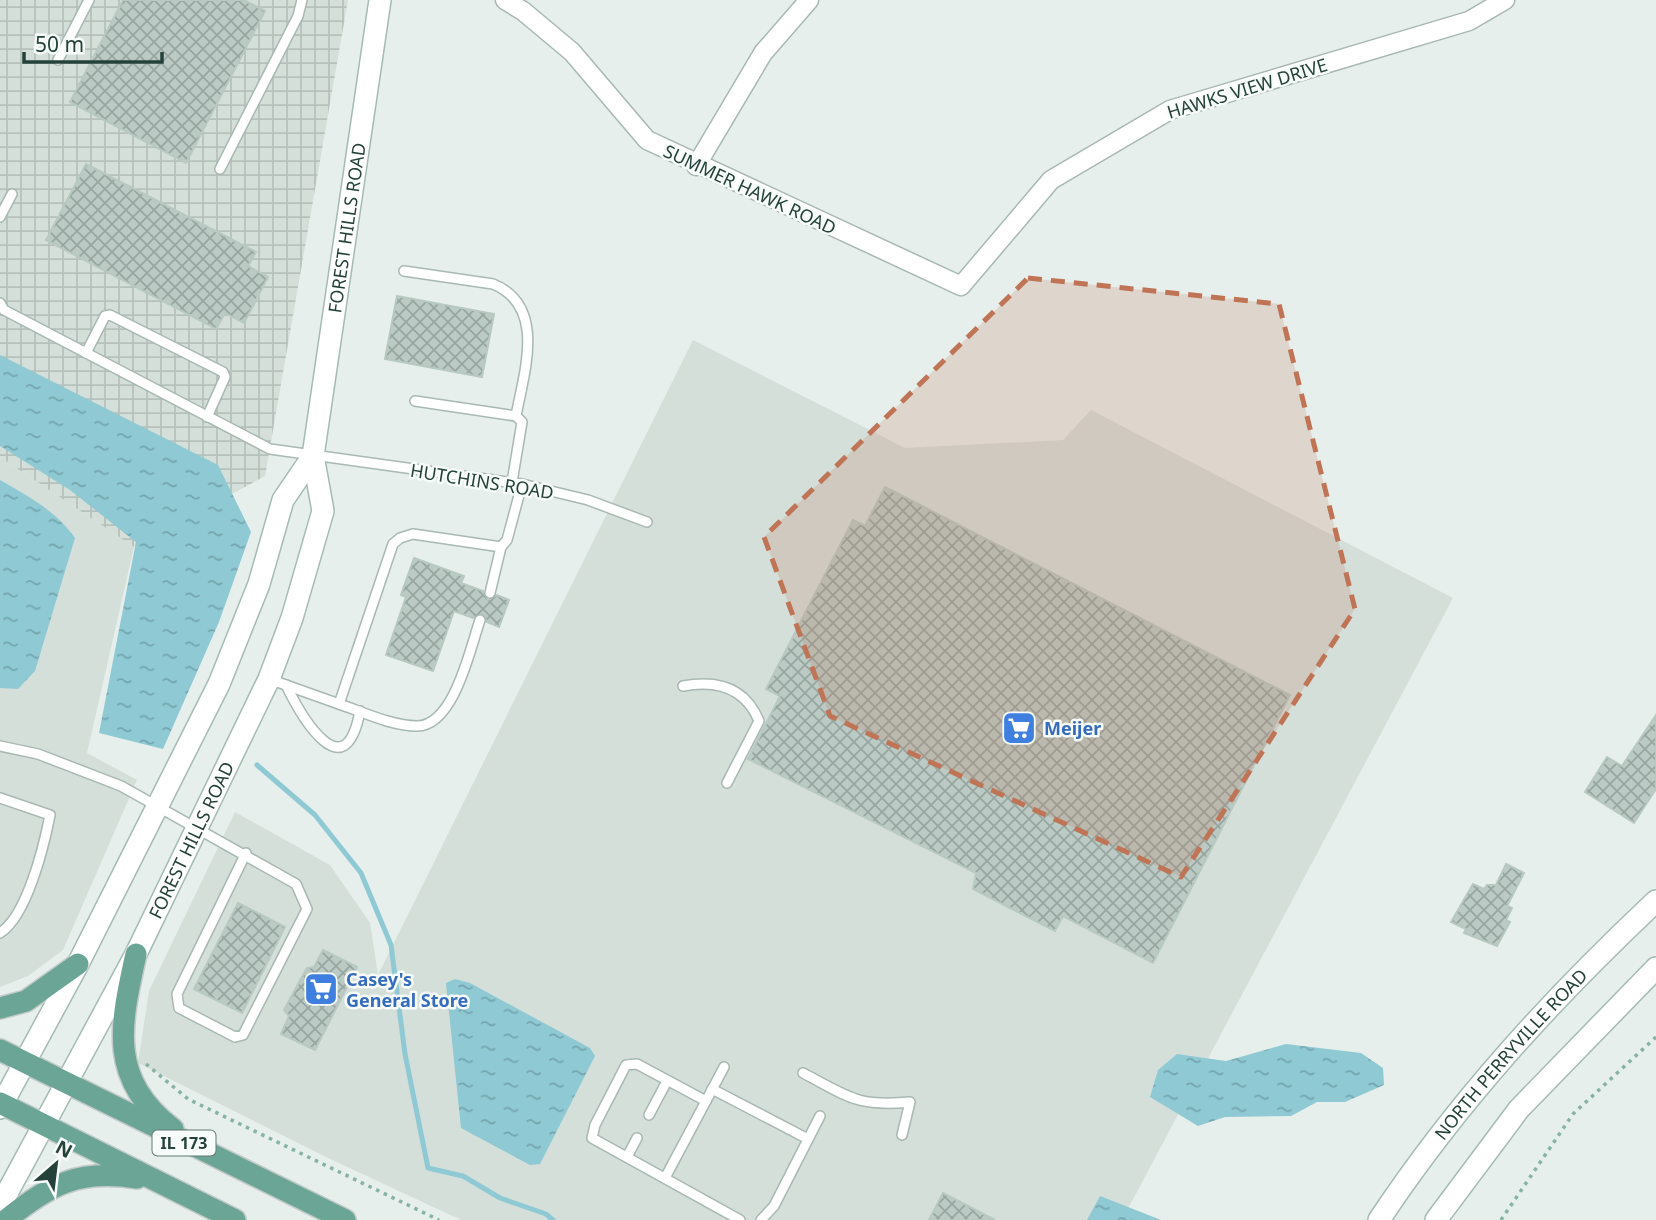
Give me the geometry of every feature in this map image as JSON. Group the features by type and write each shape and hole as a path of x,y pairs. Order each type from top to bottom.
{"main road":[{"path":"136,954 123,1025 123,1048 130,1081 142,1100 164,1122 202,1152"},
{"path":"0,1008 26,1001 78,964"},
{"name":"IL 173","path":"0,1050 202,1152 345,1220"},
{"name":"IL 173","path":"1,1105 235,1220"},
{"path":"6,1220 38,1193 85,1176 114,1174 141,1179 179,1193"}],"street":[{"name":"FOREST HILLS ROAD","path":"0,1206 136,954 197,827 278,682 323,511 313,456 380,0"},
{"name":"SUMMER HAWK ROAD","path":"505,0 523,11 572,52 646,140 696,166 961,286"},
{"path":"696,166 763,53 809,0"},
{"name":"HAWKS VIEW DRIVE","path":"961,286 1051,180 1171,110 1469,21 1505,0"},
{"name":"FOREST HILLS ROAD","path":"1,1105 78,964 238,640 259,584 283,500 313,456"},
{"name":"NORTH PERRYVILLE ROAD","path":"1378,1220 1421,1156 1511,1046 1572,980 1656,901"},
{"path":"1436,1220 1519,1109 1656,968"}],"lane":[{"path":"58,60 89,0"},
{"path":"220,169 298,16 302,0"},
{"path":"0,217 12,194"},
{"path":"404,271 493,285 507,290 519,303 527,318 527,354 516,416"},
{"name":"HUTCHINS ROAD","path":"0,303 4,310 270,449 517,483 588,500 647,522"},
{"path":"86,353 105,316 110,315 223,372 225,377 207,417"},
{"path":"415,401 516,416 522,422 517,483 507,540 500,547 490,593"},
{"path":"339,704 393,544 400,538 413,534 500,547"},
{"path":"278,682 360,711 418,726 442,715 454,695 480,620"},
{"path":"278,682 317,738 328,746 341,747 351,740 360,711"},
{"path":"682,686 715,682 737,693 754,708 759,721 727,783"},
{"path":"0,746 85,770 246,853 296,884 304,894 307,909 243,1035 234,1037 179,1008 177,994 246,853"},
{"path":"0,797 50,815 43,849 13,922 0,933"},
{"path":"706,1101 636,1064 626,1065 595,1125 592,1138 740,1220"},
{"path":"665,1178 724,1067"},
{"path":"803,1073 854,1100 875,1105 911,1102 902,1135"},
{"path":"649,1115 667,1081"},
{"path":"712,1090 808,1139"},
{"path":"761,1220 774,1206 820,1116"},
{"path":"627,1157 637,1138"}],"path":[{"path":"1501,1220 1573,1114 1656,1037"},
{"path":"143,1062 150,1065 188,1099 439,1220"}],"highlighted area":[{"path":"1028,278 1279,304 1355,609 1181,877 830,716 764,537"}],"shaded area":[{"path":"0,0 348,0 265,476 134,547 0,457"},
{"path":"693,340 905,448 1063,440 1091,410 1453,598 1122,1220 461,1220 326,1157 138,1063 149,991 235,812 330,865 370,923 378,975"},
{"path":"0,457 134,547 87,753 137,780 63,950 28,976 0,987"}],"water":[{"path":"0,355 218,465 251,532 219,622 163,749 99,733 136,542 70,490 0,446"},
{"path":"0,480 50,512 75,538 35,671 18,689 0,688"},
{"path":"455,979 470,983 590,1048 595,1056 540,1164 530,1165 461,1128 446,983"},
{"path":"1286,1044 1361,1053 1383,1068 1384,1085 1345,1102 1317,1102 1291,1116 1225,1117 1198,1126 1150,1097 1158,1070 1177,1054 1226,1061"},
{"path":"1100,1196 1161,1220 1087,1220"}],"building":[{"path":"123,0 244,0 265,11 186,163 70,102"},
{"path":"86,164 256,252 248,266 268,277 244,323 225,313 216,329 46,240"},
{"path":"397,296 494,314 482,377 385,359"},
{"name":"Meijer","path":"885,487 1290,695 1153,963 1063,916 1055,931 973,889 976,873 748,759 780,696 766,689 853,520 865,526"},
{"path":"414,558 464,576 461,583 483,591 488,600 497,595 509,600 499,627 487,622 483,614 473,618 454,611 433,671 386,655 406,597 401,595"},
{"path":"1656,715 1656,789 1634,823 1585,792 1607,757 1622,766"},
{"path":"1506,864 1524,873 1507,906 1512,908 1506,920 1510,922 1497,946 1464,933 1466,929 1451,922 1473,884 1484,889 1487,885 1496,885"},
{"path":"238,903 285,927 242,1013 194,989"},
{"name":"Casey's General Store","path":"323,950 357,967 315,1050 281,1034 289,1016 284,1010 307,968 314,967"},
{"path":"943,1193 995,1220 929,1220"}],"waterway":[{"path":"257,765 315,815 361,873 391,945 405,1054 428,1168 463,1176 500,1198 546,1214 553,1220"}],"place":[{"name":"Meijer","path":"1019,728"},
{"name":"Casey's General Store","path":"321,989"}]}
